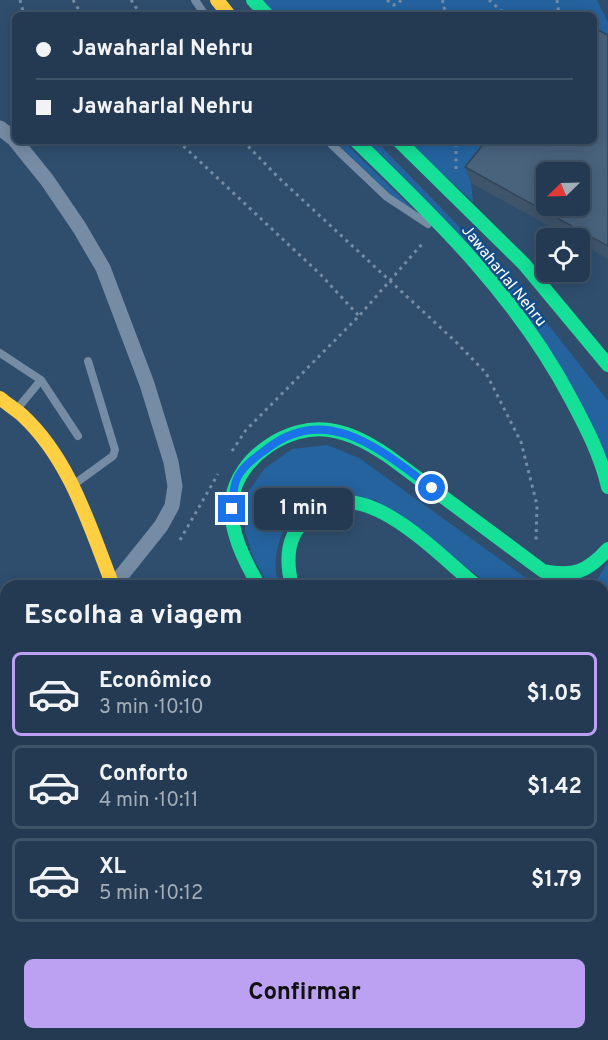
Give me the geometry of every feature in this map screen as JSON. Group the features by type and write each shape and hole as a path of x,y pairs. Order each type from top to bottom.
{"main road":[{"path":"217,0 227,12"},
{"path":"254,0 264,12"},
{"name":"Jawaharlal Nehru","path":"359,144 432,214 523,318 567,387 602,464 608,487"},
{"name":"Jawaharlal Nehru","path":"402,144 524,264 608,365"},
{"path":"0,398 27,420 49,445 72,486 111,580"},
{"path":"255,580 236,537 232,509 236,481 249,462 274,443 300,431 329,429 376,447 543,571 558,574 576,573 588,568 608,549"},
{"path":"290,580 287,560 289,543 295,530 317,509 345,501 363,503 385,512 470,580"}],"street":[{"path":"0,128 12,137"},
{"path":"18,144 47,180 103,268 147,384 171,462 175,486 172,506 161,526 118,580"}],"lane":[{"path":"331,144 387,197 463,247"},
{"path":"0,353 41,380 78,436"},
{"path":"72,486 113,456 115,450 88,361"},
{"path":"16,411 41,380"}],"path":[{"path":"387,0 393,5 398,4 401,0"},
{"path":"489,0 503,12"},
{"path":"181,144 321,275 359,316"},
{"path":"246,144 486,373 521,442 537,506 536,549"},
{"path":"451,191 456,172 457,144"},
{"path":"227,459 246,430 359,316 423,244"},
{"path":"180,540 221,468"}],"shaded area":[{"path":"260,0 597,0 608,22 608,48 597,42 597,12 271,12"},
{"path":"338,144 346,144 413,209 392,196"},
{"path":"369,144 379,144 521,290 608,401 608,468 568,379"},
{"path":"410,144 502,144 471,183 473,202"},
{"path":"327,445 359,458 529,580 484,580 375,500 300,512 284,530 279,543 276,558 278,580 266,580 253,557 245,531 245,497 264,469 292,449"},
{"path":"608,562 608,580 597,580"}],"building":[{"path":"597,30 608,35 608,246 590,236 590,228 575,228 554,216 590,216 590,162 536,162 536,206 465,167 484,144 597,144"}],"traffic: fast":[{"path":"253,0 264,12"},
{"path":"359,144 446,230 474,261 526,327 550,362 582,420 597,453 608,487"},
{"path":"402,144 524,264 608,365"},
{"path":"256,580 238,544 232,522 232,499 236,484 244,470 268,446 298,432 314,430 329,430 345,434 388,456 543,571 554,573 579,571 593,563 608,549"},
{"path":"291,580 289,550 300,525 326,505 346,502 366,506 407,528 470,580"}],"traffic: slow":[{"path":"217,0 227,12"},
{"path":"0,398 22,415 39,433 66,473 87,518 111,580"}],"route":[{"path":"232,509 236,481 249,462 274,443 300,431 329,429 356,438 376,447 432,488"}]}
